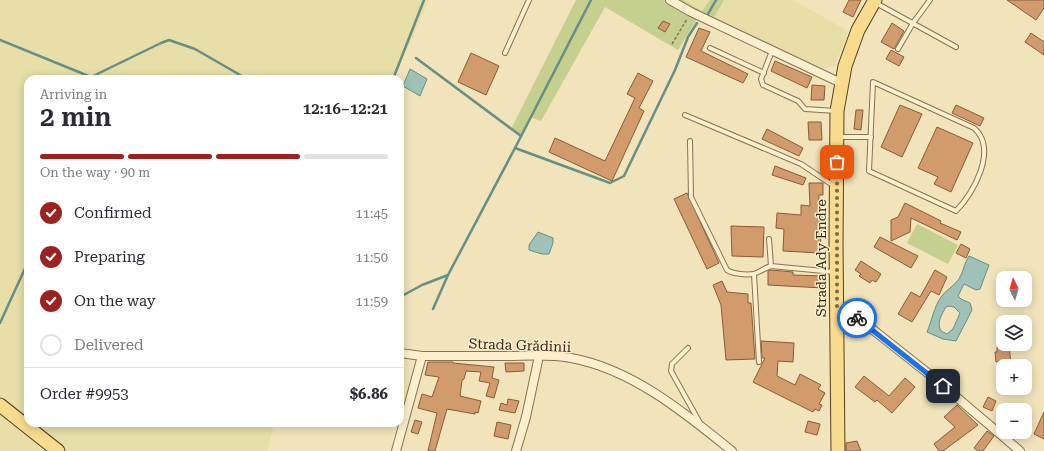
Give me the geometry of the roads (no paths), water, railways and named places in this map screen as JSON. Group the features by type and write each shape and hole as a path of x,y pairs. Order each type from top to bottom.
{"main road":[{"name":"Strada Ady Endre","path":"838,451 836,273 837,111 845,66 858,30 874,1"},
{"path":"0,405 24,424"},
{"path":"28,427 58,451"}],"street":[{"path":"670,0 691,12 841,83"},
{"path":"837,306 853,314 972,409 1020,451"},
{"name":"Strada Grădinii","path":"404,353 422,356 539,356 571,358 611,371 655,394 702,427 732,451"},
{"path":"404,422 422,356"},
{"path":"516,451 526,416 539,356"},
{"path":"396,451 403,427"}],"lane":[{"path":"505,52 529,0"},
{"path":"898,49 913,23 930,0"},
{"path":"874,1 956,47"},
{"path":"710,48 764,73"},
{"path":"772,51 761,79 763,85 798,101 805,110 837,111"},
{"path":"873,82 974,128 983,139 984,144 980,175 968,197 956,211 869,170 871,137 873,82"},
{"path":"685,115 801,164 836,188"},
{"path":"837,137 871,137"},
{"path":"690,141 691,197 727,270 731,272 754,274 771,266 836,273"},
{"path":"769,239 771,266"},
{"path":"754,274 759,362"},
{"path":"688,348 672,364 671,371 702,427"}],"water":[{"path":"410,69 427,79 420,96 404,87"},
{"path":"538,232 553,238 553,243 549,254 542,254 529,250 529,245"},
{"path":"969,256 989,265 980,289 976,290 964,284 958,296 970,303 972,310 956,341 943,339 927,332 939,301 959,279","holes":["946,307 954,307 960,313 953,329 947,334 941,331 939,325 940,319"]}],"waterway":[{"path":"395,75 424,0"},
{"path":"515,148 591,0"},
{"path":"708,14 716,0"},
{"path":"433,309 448,275 515,148 610,183 624,176 675,70 688,37 697,23"},
{"path":"0,40 86,75"},
{"path":"95,75 169,40 195,49 240,75"},
{"path":"416,58 521,136"},
{"path":"0,323 24,271"},
{"path":"404,295 422,285 448,275"}]}
